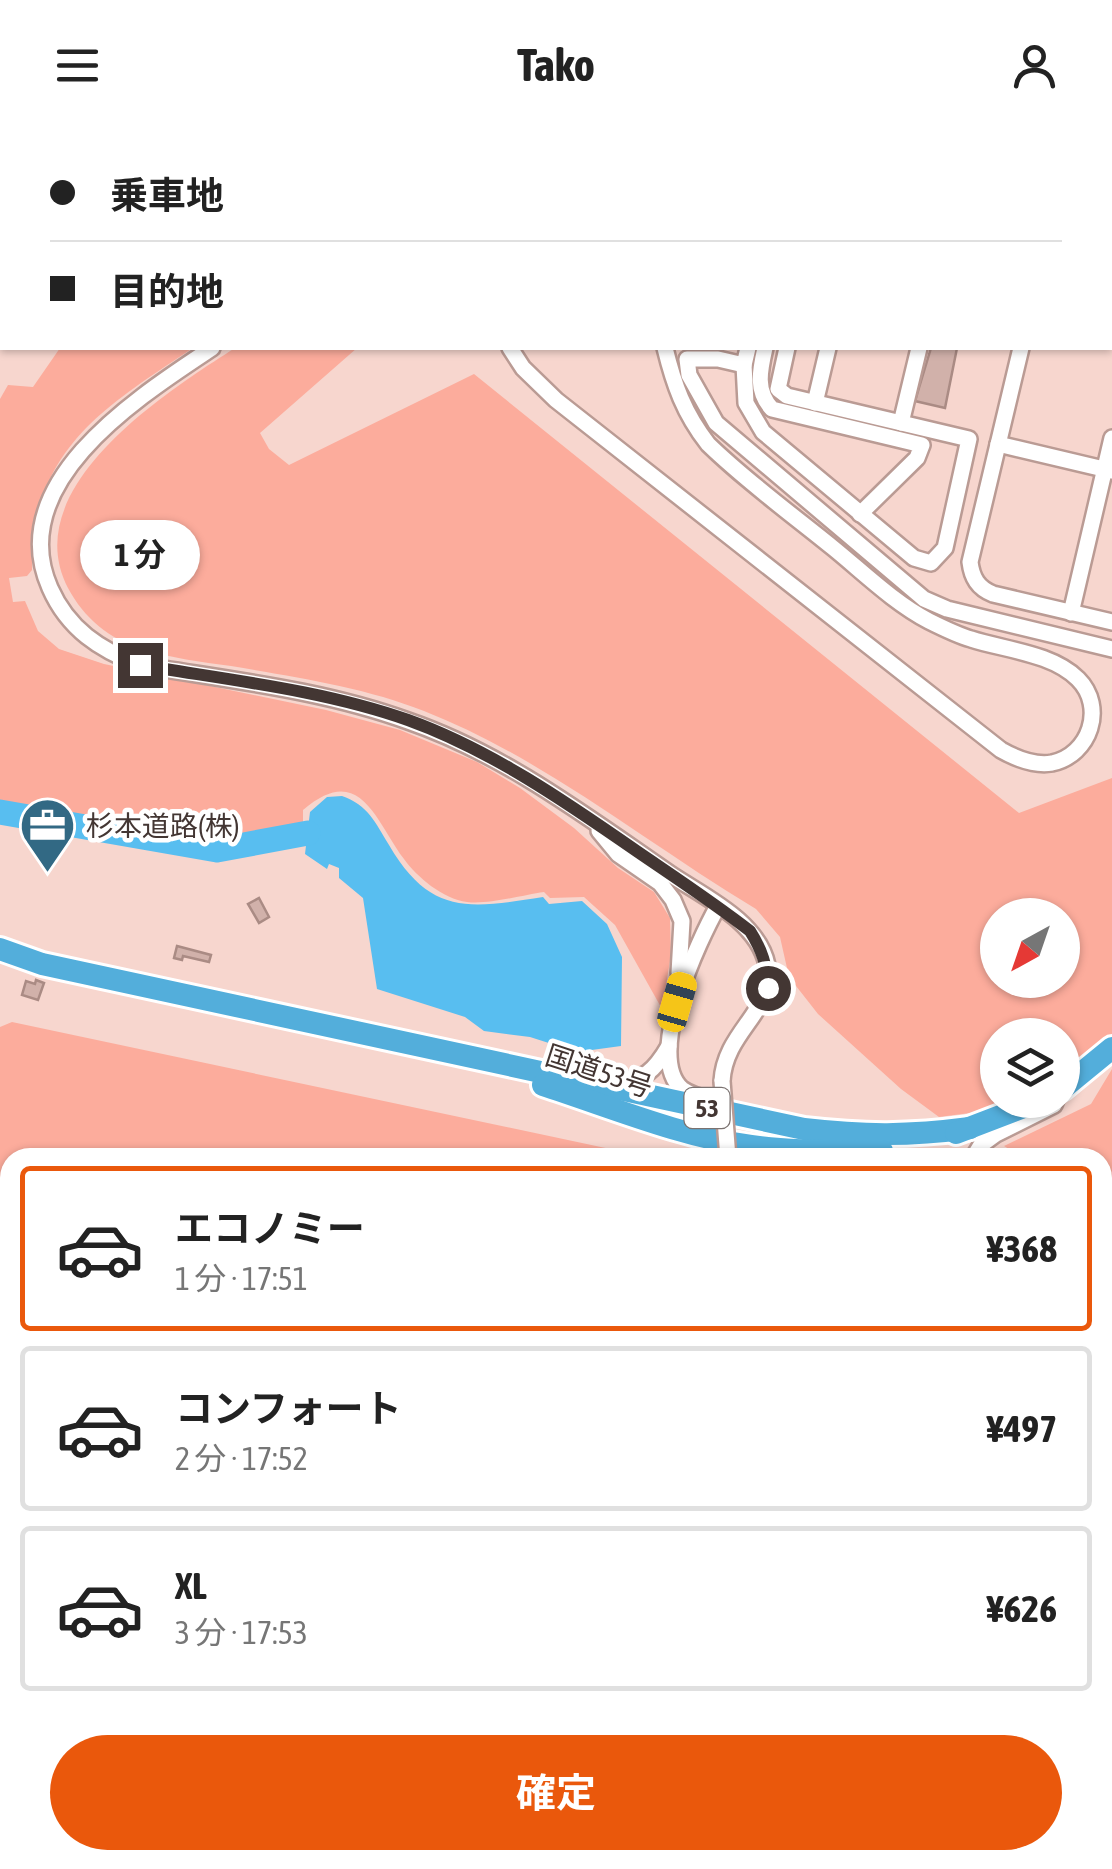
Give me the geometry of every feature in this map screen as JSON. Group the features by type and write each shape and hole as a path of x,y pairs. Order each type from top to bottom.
{"highway":[{"name":"国道53号","path":"0,949 42,964 747,1118 864,1136 970,1128"},
{"path":"1080,1074 1112,1048"},
{"name":"国道53号","path":"446,1054 667,1125 771,1148"},
{"name":"国道53号","path":"880,1148 912,1146 996,1118"}],"street":[{"path":"209,350 113,417 67,470 52,496 40,552 46,580 58,606 79,631 106,652 140,665 296,692 408,720 520,774 587,816 750,931 762,949 768,988 758,1010 729,1046 723,1061 727,1148"},
{"path":"511,350 523,368 556,400 1001,750 1042,764 1056,762 1080,747 1088,735 1092,709 1088,692 1068,671 1034,656 966,638 925,619 831,546 708,444 676,392 665,350"},
{"path":"748,350 744,365 746,404 763,432 922,562 937,559 945,548 969,439 787,396 778,388 787,350"},
{"path":"765,350 760,385 772,409 922,445 916,458 860,514"},
{"path":"815,402 828,350"},
{"path":"901,423 919,350"},
{"path":"1021,350 970,562 974,578 993,594 1112,622"},
{"path":"744,365 686,353 689,375 716,423 935,605 1112,649"},
{"path":"1071,613 1108,470 1112,438"},
{"path":"998,444 1108,470"},
{"path":"831,546 844,532"},
{"path":"587,816 618,854 660,883 682,922 677,1002 669,1046 672,1073 681,1088 864,1136"},
{"path":"677,1002 690,960 718,906"},
{"path":"494,1062 556,1068 618,1082 637,1080 652,1072 669,1046"},
{"path":"979,1148 1030,1118"},
{"path":"667,1125 718,1148"}],"shaded area":[{"path":"59,350 190,350 102,413 78,436 59,463 44,493 35,528 32,570 27,576 9,578 13,602 25,601 38,631 59,649 104,664 326,710 400,730 477,762 520,788 574,828 618,868 654,892 670,918 671,955 662,1009 615,925 584,897 550,898 544,892 475,903 449,897 416,873 374,813 352,794 323,796 303,810 303,828 215,843 0,805 0,399 8,385 33,387"},
{"path":"232,350 355,350 260,433 269,449 289,465 474,374 1019,813 1112,778 1112,1055 1101,1047 1080,1060 1080,1018 980,1018 980,1111 939,1117 901,1089 818,1014 789,977 780,937 756,909 511,752 424,711 378,695 164,655 130,645 99,626 68,588 57,551 62,514 80,480 106,447 138,417"},
{"path":"12,1022 605,1148 0,1148 0,1027"},
{"path":"1112,1069 1112,1148 1004,1146 1062,1118 1080,1118 1080,1109 1091,1104"}],"water":[{"path":"342,796 365,809 405,868 437,896 474,904 543,897 549,904 582,901 607,924 622,957 621,1046 577,1052 530,1037 484,1031 465,1017 377,989 363,898 339,878 339,868 329,864 327,869 305,854 310,812 327,797"}],"building":[{"path":"930,350 957,350 945,408 915,401"},
{"path":"259,898 269,917 259,923 248,904"},
{"path":"177,946 211,955 209,962 183,956 182,960 174,958"},
{"path":"36,980 44,983 38,1000 22,995 26,981 35,984"}],"waterway":[{"path":"0,812 217,850 308,833"}],"place":[{"name":"杉本道路(株)","path":"47,875"}],"route":[{"path":"140,665 296,692 408,720 520,774 587,816 750,931 762,949 768,988"}]}
